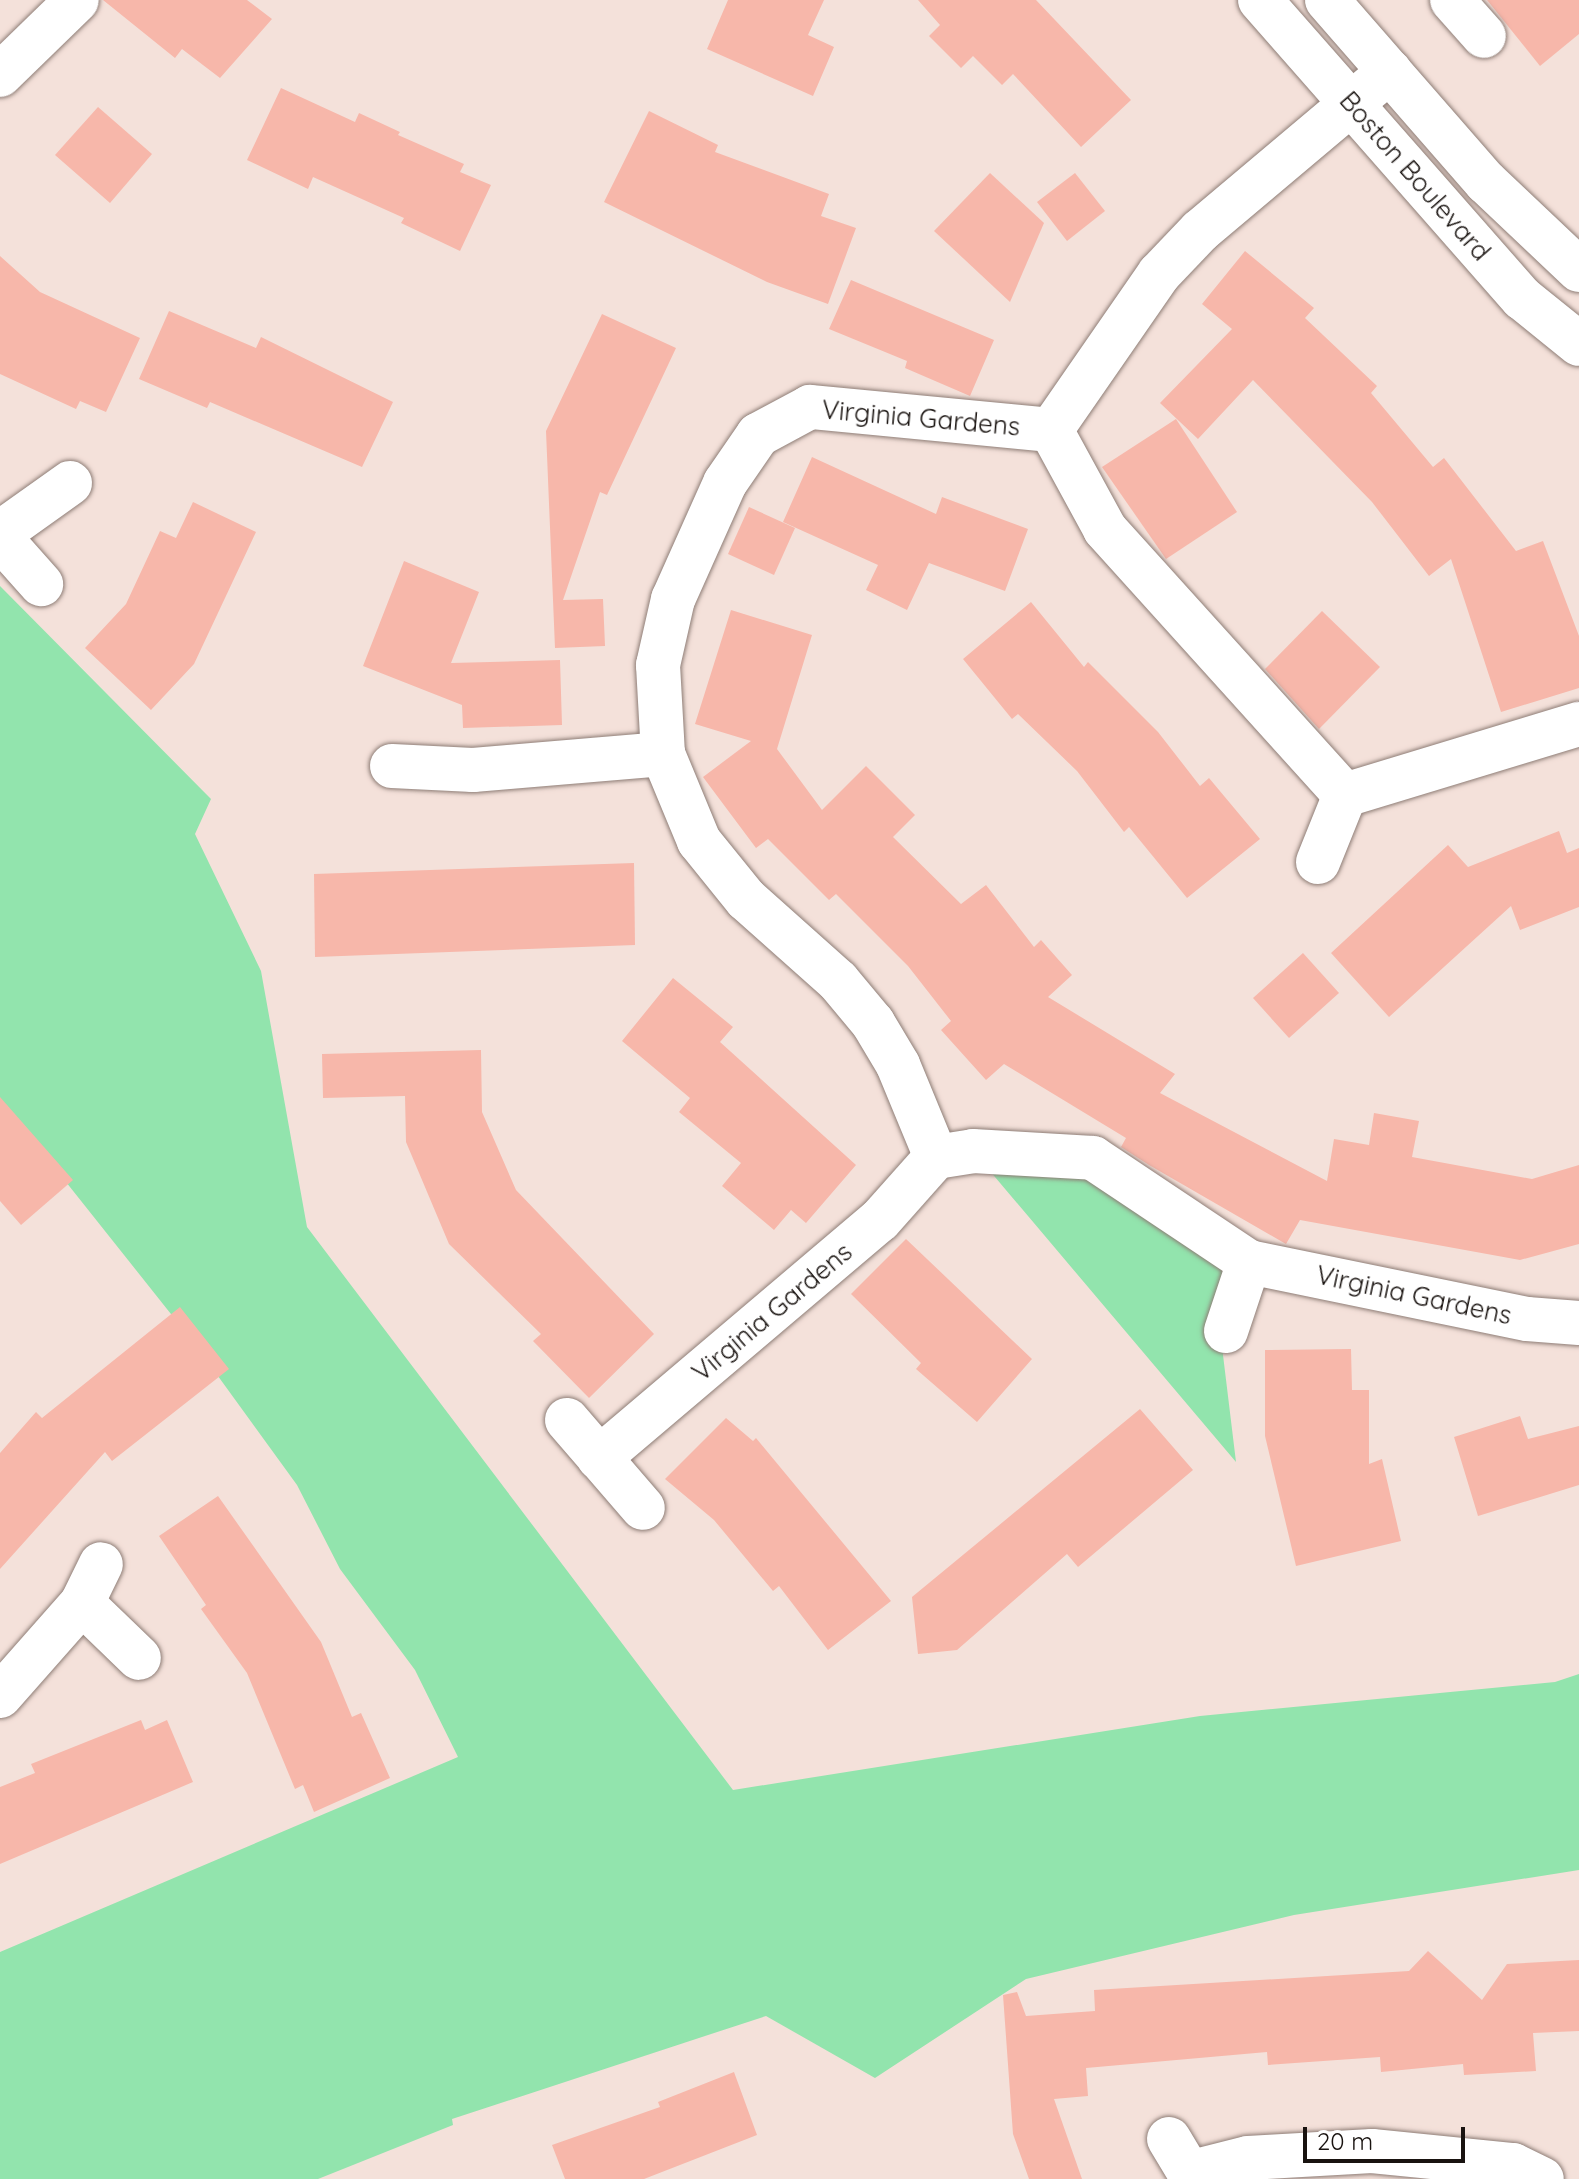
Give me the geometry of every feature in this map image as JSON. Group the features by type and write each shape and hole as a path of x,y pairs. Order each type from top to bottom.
{"street":[{"path":"0,75 77,0"},
{"name":"Boston Boulevard","path":"1260,0 1522,298 1579,344"},
{"name":"Boston Boulevard","path":"1327,0 1486,182 1579,270"},
{"path":"1452,0 1484,36"},
{"name":"Virginia Gardens","path":"1051,430 1159,274 1200,231 1390,71"},
{"name":"Virginia Gardens","path":"936,1157 898,1065 873,1023 838,981 723,874 679,803 663,754 656,702 663,631 725,483 758,435 810,407 1051,430"},
{"name":"Virginia Gardens","path":"1051,430 1105,529 1345,795"},
{"path":"41,584 0,536 70,483"},
{"path":"1318,862 1345,795 1579,724"},
{"path":"392,766 473,770 663,754"},
{"name":"Virginia Gardens","path":"599,1458 880,1220 936,1157 973,1151 1093,1158 1249,1262 1527,1319 1579,1323"},
{"path":"1226,1331 1249,1262"},
{"path":"567,1420 643,1508"},
{"path":"0,1696 82,1603 101,1564"},
{"path":"82,1603 139,1658"},
{"path":"1185,2164 1372,2151 1513,2165 1542,2179"}],"green space":[{"path":"0,586 211,799 195,834 261,971 307,1227 733,1790 1200,1716 1555,1682 1579,1674 1579,1870 1294,1915 1026,1979 875,2078 766,2016 452,2119 453,2125 318,2179 0,2179 0,1952 458,1757 415,1670 340,1569 297,1485 194,1343 0,1099"},
{"path":"1088,1148 1249,1262 1226,1331 1223,1355 1236,1462 973,1151"}],"building":[{"path":"103,0 247,0 272,19 220,78 182,49 175,58"},
{"path":"728,0 824,0 808,35 834,47 813,96 707,49"},
{"path":"918,0 1036,0 1131,100 1081,147 1013,74 1002,85 973,56 961,68 929,36 940,25"},
{"path":"1487,0 1579,0 1579,34 1540,66"},
{"path":"281,88 355,122 359,113 400,132 398,135 464,164 460,172 491,185 460,251 401,223 404,218 313,177 308,189 247,160"},
{"path":"98,107 152,154 110,203 55,155"},
{"path":"649,111 718,145 715,152 829,194 821,216 856,228 828,304 767,282 604,202"},
{"path":"990,173 1044,223 1010,302 934,231"},
{"path":"1075,173 1105,211 1067,241 1037,202"},
{"path":"1245,251 1314,308 1305,318 1377,386 1371,393 1433,467 1444,458 1516,551 1543,541 1579,636 1579,688 1501,712 1451,559 1429,576 1372,502 1253,380 1198,439 1160,403 1232,329 1202,304"},
{"path":"0,256 40,292 140,338 106,412 80,401 76,409 0,374"},
{"path":"851,280 994,340 970,396 905,368 907,361 829,329"},
{"path":"169,311 256,348 261,337 393,402 362,467 210,402 207,408 139,379"},
{"path":"602,314 676,348 607,495 600,492 563,600 603,599 605,646 555,648 546,431"},
{"path":"1176,419 1237,512 1166,559 1102,467"},
{"path":"812,457 936,514 942,497 1028,529 1005,591 929,563 907,610 866,590 878,565 783,522"},
{"path":"193,502 256,532 194,664 151,710 85,648 126,604 160,531 176,538"},
{"path":"749,507 795,528 774,575 728,554"},
{"path":"404,561 479,592 451,663 560,660 562,725 463,728 462,705 363,666"},
{"path":"1031,602 1084,667 1088,662 1158,732 1200,786 1209,778 1260,839 1187,898 1129,827 1124,832 1077,771 1018,714 1012,719 963,659"},
{"path":"731,610 812,635 777,749 822,810 866,766 915,815 893,837 961,904 986,885 1034,947 1041,940 1072,975 1048,997 1175,1074 1160,1093 1327,1181 1334,1139 1369,1145 1374,1113 1419,1121 1412,1157 1532,1179 1579,1165 1579,1244 1520,1260 1300,1220 1286,1244 1149,1165 1121,1147 1126,1138 1004,1064 986,1080 941,1030 951,1021 908,966 836,894 829,900 768,839 756,848 703,777 751,741 695,724"},
{"path":"1322,611 1380,667 1319,729 1265,669"},
{"path":"1559,831 1567,853 1579,848 1579,907 1520,930 1511,906 1389,1017 1331,953 1448,845 1468,867"},
{"path":"634,863 635,945 315,957 314,874"},
{"path":"1303,953 1339,993 1289,1038 1253,998"},
{"path":"673,978 733,1027 720,1042 856,1165 806,1223 791,1210 774,1230 722,1186 741,1163 679,1112 690,1098 622,1041"},
{"path":"481,1050 482,1112 516,1190 654,1334 589,1398 533,1341 541,1334 449,1244 406,1142 405,1096 323,1098 322,1054"},
{"path":"0,1097 73,1180 21,1225 0,1201"},
{"path":"906,1239 1032,1359 977,1422 916,1369 921,1363 851,1294"},
{"path":"180,1307 229,1369 112,1461 105,1452 0,1569 0,1453 36,1412 42,1418"},
{"path":"1351,1349 1352,1390 1369,1390 1369,1464 1382,1459 1401,1541 1296,1566 1265,1436 1265,1350"},
{"path":"1140,1409 1193,1470 1078,1567 1067,1554 957,1650 918,1654 912,1597"},
{"path":"1520,1416 1528,1439 1579,1426 1579,1485 1478,1516 1454,1437"},
{"path":"726,1418 753,1441 756,1438 891,1601 828,1650 779,1586 773,1591 714,1520 665,1479"},
{"path":"218,1496 321,1642 352,1717 361,1713 390,1778 314,1812 303,1785 295,1789 247,1673 201,1609 206,1605 159,1536"},
{"path":"141,1720 145,1730 167,1720 193,1782 0,1864 0,1787 35,1773 31,1764"},
{"path":"1428,1951 1482,2000 1507,1964 1579,1960 1579,2031 1533,2033 1536,2071 1464,2075 1463,2064 1381,2072 1380,2057 1268,2065 1267,2052 1086,2068 1088,2096 1054,2099 1082,2179 1029,2179 1013,2134 1003,1995 1017,1992 1026,2016 1095,2011 1094,1990 1409,1971"},
{"path":"734,2072 757,2135 644,2179 565,2179 552,2145 660,2107 658,2102"}]}
